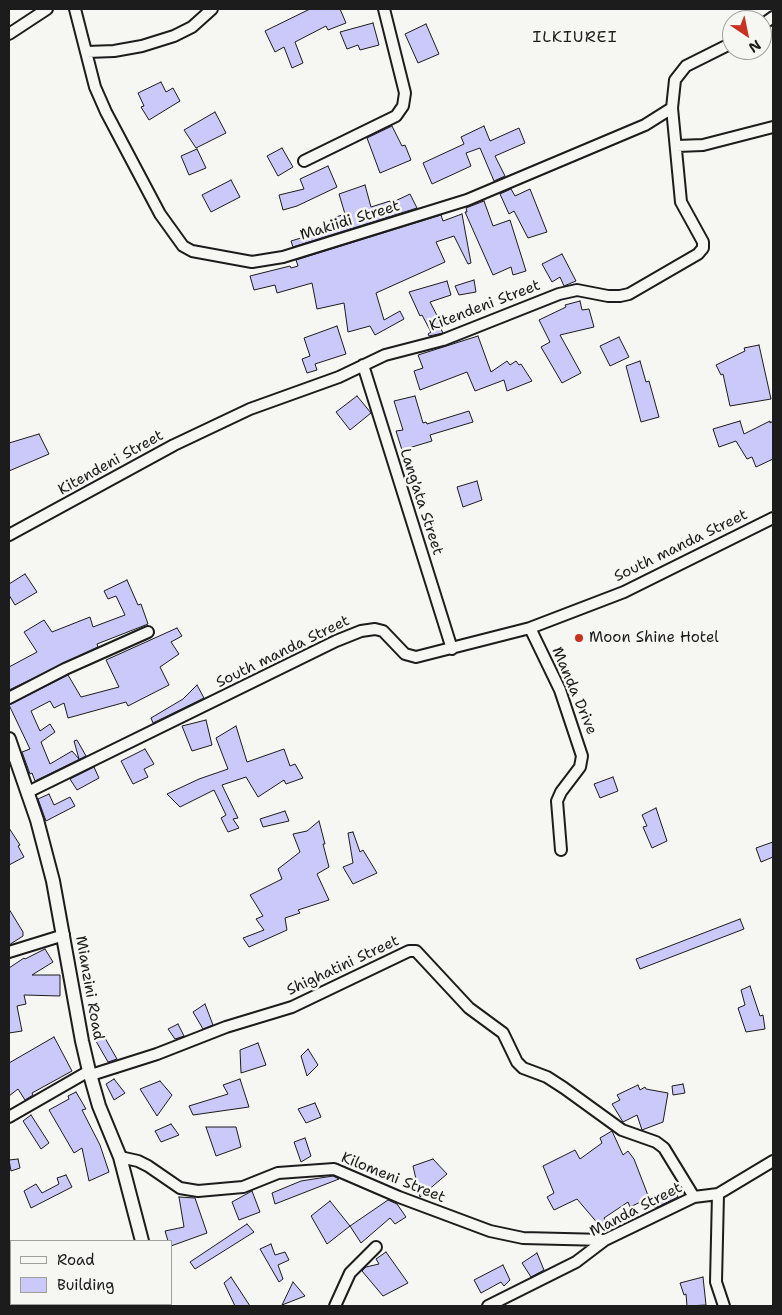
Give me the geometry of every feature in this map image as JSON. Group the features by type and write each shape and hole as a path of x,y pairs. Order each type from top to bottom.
{"street":[{"path":"9,34 47,9"},
{"name":"Makiidi Street","path":"75,9 96,87 113,127 142,184 183,246 202,255 252,262 284,257 467,200 646,125 672,108"},
{"path":"87,52 133,48 174,36 192,26 212,9"},
{"path":"304,161 396,116 402,106 405,93 384,9"},
{"path":"672,108 676,80 686,66 722,48"},
{"name":"Kitendeni Street","path":"9,535 220,422 276,398 339,377 385,355 443,340 559,294 577,290 608,296 629,294 698,254 703,248 703,242 680,202 677,146 672,108"},
{"path":"677,146 704,145 773,127"},
{"name":"Lang'ata Street","path":"363,365 452,649"},
{"name":"South manda Street","path":"28,792 336,641 361,631 375,629 383,631 411,656 421,657 530,628 624,592 773,518"},
{"name":"Manda Drive","path":"530,628 560,690 582,756 580,767 561,792 557,801 561,850"},
{"path":"9,698 58,673 148,632"},
{"name":"Mianzini Road","path":"9,738 28,792 53,881 82,1041 90,1073 99,1106 120,1157 142,1240"},
{"path":"9,952 64,935"},
{"name":"Shighatini Street","path":"90,1073 157,1054 226,1027 292,1007 409,951 416,951 469,1008 503,1033 517,1062 523,1068 547,1078 564,1088 622,1130 656,1142 664,1148 694,1197"},
{"path":"9,1117 90,1073"},
{"name":"Kilomeni Street","path":"120,1157 138,1161 148,1166 180,1188 198,1191 228,1190 243,1187 278,1173 334,1169 399,1198 490,1230 523,1238 604,1240"},
{"name":"Manda Street","path":"488,1306 576,1262 604,1240 694,1197 718,1194 773,1161"},
{"path":"718,1194 716,1282 724,1306"},
{"path":"335,1306 350,1273 376,1247"}],"building":[{"path":"310,9 340,9 346,23 328,30 326,26 295,42 303,63 292,68 284,47 275,52 265,31"},
{"path":"373,23 379,45 360,50 358,45 347,49 340,32"},
{"path":"426,24 439,54 418,63 405,34"},
{"path":"161,82 166,92 173,88 180,101 149,120 141,107 144,106 138,93"},
{"path":"215,112 226,133 196,148 184,130"},
{"path":"392,126 402,146 405,145 411,160 380,173 367,138"},
{"path":"484,126 490,141 519,128 525,143 495,156 505,176 494,181 480,148 466,153 471,166 432,184 423,163 464,144 461,137"},
{"path":"282,148 293,167 278,176 267,156"},
{"path":"197,149 206,168 189,175 181,156"},
{"path":"328,166 337,187 297,206 283,210 279,195 304,189 300,179"},
{"path":"231,180 240,197 211,212 202,195"},
{"path":"365,185 371,207 390,201 391,203 410,194 417,208 293,247 291,241 334,228 330,219 345,214 339,194"},
{"path":"511,189 515,196 530,189 547,232 528,238 514,211 509,214 500,194"},
{"path":"484,201 493,226 510,220 526,271 513,275 511,267 493,275 465,212 467,212 466,208"},
{"path":"462,214 471,263 468,264 454,236 436,242 445,262 376,293 384,320 400,311 404,319 375,335 370,326 348,332 344,303 317,309 312,283 277,293 275,285 254,290 250,276 290,266 291,268 298,266 296,260 441,215 443,221"},
{"path":"562,254 576,281 564,286 560,277 552,282 542,264"},
{"path":"474,280 476,292 459,295 455,286"},
{"path":"447,281 451,295 430,302 442,325 440,327 443,333 429,336 428,334 431,332 422,315 420,316 409,292"},
{"path":"580,301 582,310 589,309 594,327 560,335 581,373 562,383 541,347 550,342 539,320 566,307 565,305"},
{"path":"337,326 346,354 315,364 317,370 307,373 302,359 310,356 304,338"},
{"path":"478,336 491,372 507,361 510,365 516,361 519,365 521,364 532,381 507,391 504,380 475,391 467,372 420,390 414,371 423,368 418,355"},
{"path":"619,337 629,357 610,366 600,346"},
{"path":"759,345 771,399 730,406 723,374 721,375 716,365 745,351 744,348"},
{"path":"640,361 646,382 649,381 659,417 641,422 626,366"},
{"path":"357,396 371,413 350,430 336,412"},
{"path":"415,396 423,423 426,422 427,424 469,411 473,422 430,435 432,441 402,450 396,431 403,430 394,401"},
{"path":"740,421 744,434 773,421 773,459 756,467 752,457 747,459 736,441 719,447 713,429"},
{"path":"39,434 49,454 9,471 9,443"},
{"path":"477,481 482,500 463,507 457,487"},
{"path":"25,574 37,592 15,605 9,595 9,584"},
{"path":"127,580 138,605 141,604 148,624 97,644 98,647 9,690 9,667 37,652 24,632 44,620 52,632 90,617 93,627 125,615 116,596 108,599 104,591"},
{"path":"177,628 182,636 171,642 179,654 160,667 169,685 128,706 126,702 68,718 64,703 54,708 50,701 31,711 40,731 50,724 55,732 41,742 50,764 72,751 79,759 74,741 77,740 86,756 35,781 32,773 30,774 22,752 30,749 9,705 68,675 81,697 119,687 106,660"},
{"path":"197,685 204,698 153,723 151,718 183,699"},
{"path":"206,720 212,745 192,751 182,726"},
{"path":"236,726 247,762 284,749 290,766 295,764 303,778 286,784 284,780 258,797 246,777 222,785 238,818 233,819 239,828 228,832 221,818 226,815 214,790 180,807 167,794 199,779 228,769 216,738"},
{"path":"145,749 154,764 144,769 148,777 133,784 121,761"},
{"path":"94,767 99,778 77,790 70,779"},
{"path":"613,777 618,791 600,798 594,784"},
{"path":"49,794 54,805 70,797 75,806 46,821 38,799"},
{"path":"656,808 667,841 652,848 643,827 647,826 642,815"},
{"path":"285,811 289,821 263,827 260,819"},
{"path":"319,821 329,867 317,874 329,900 298,910 300,913 285,918 287,930 249,947 243,938 264,930 256,919 263,916 250,895 282,879 278,869 300,852 293,834 307,831"},
{"path":"9,828 20,845 18,846 24,857 9,865"},
{"path":"353,832 360,852 363,850 377,873 353,884 343,867 353,863 348,833"},
{"path":"773,842 773,857 761,862 756,848"},
{"path":"9,909 23,932 23,936 9,945"},
{"path":"740,919 744,929 640,969 636,959"},
{"path":"45,949 53,962 32,975 60,975 60,996 24,995 26,1004 17,1006 22,1031 9,1033 9,968 24,958"},
{"path":"750,986 760,1016 763,1015 765,1029 746,1032 738,1008 745,1005 741,990"},
{"path":"205,1004 213,1025 203,1029 193,1012"},
{"path":"178,1024 184,1036 175,1039 168,1029"},
{"path":"101,1031 117,1059 108,1062 93,1036"},
{"path":"54,1037 72,1071 32,1093 33,1095 25,1100 18,1089 9,1096 9,1063"},
{"path":"258,1043 266,1065 241,1073 240,1050"},
{"path":"308,1049 318,1065 307,1076 301,1056"},
{"path":"114,1079 125,1093 114,1100 106,1084"},
{"path":"240,1079 249,1107 193,1115 189,1106 228,1094 223,1085"},
{"path":"160,1081 172,1095 157,1116 140,1089"},
{"path":"683,1084 685,1093 673,1095 672,1086"},
{"path":"638,1085 640,1090 645,1087 646,1089 668,1093 663,1122 642,1130 637,1115 623,1122 612,1104 620,1100 617,1095"},
{"path":"76,1092 86,1109 82,1110 100,1145 109,1172 89,1181 82,1148 74,1153 49,1110 69,1099 68,1096"},
{"path":"315,1103 321,1117 306,1123 298,1109"},
{"path":"31,1115 49,1143 41,1149 23,1121"},
{"path":"171,1124 179,1135 161,1142 155,1131"},
{"path":"206,1127 236,1127 241,1147 216,1156"},
{"path":"612,1131 623,1155 628,1151 634,1159 649,1198 630,1207 628,1202 604,1218 611,1230 605,1232 577,1199 554,1210 547,1197 554,1193 543,1166 575,1150 580,1159 602,1143 600,1138"},
{"path":"305,1138 311,1156 301,1162 294,1142"},
{"path":"18,1159 20,1168 11,1171 9,1160"},
{"path":"433,1159 447,1174 420,1197 413,1166"},
{"path":"66,1175 72,1187 31,1208 24,1191 36,1184 42,1193 59,1184 57,1178"},
{"path":"333,1176 339,1179 275,1204 272,1193 301,1181"},
{"path":"673,1187 678,1197 655,1208 649,1198"},
{"path":"252,1191 260,1212 239,1220 232,1202"},
{"path":"179,1197 195,1198 207,1233 172,1246 172,1240 168,1240 165,1231 184,1227"},
{"path":"388,1200 397,1204 406,1217 395,1224 390,1218 361,1243 350,1226"},
{"path":"330,1201 350,1226 327,1244 311,1216"},
{"path":"247,1224 254,1232 195,1269 190,1262"},
{"path":"271,1244 275,1255 285,1252 289,1260 278,1265 283,1279 279,1282 260,1249"},
{"path":"386,1252 408,1283 383,1296 362,1271 366,1267 379,1264 376,1259"},
{"path":"537,1253 544,1270 531,1277 522,1263"},
{"path":"503,1265 510,1280 504,1286 501,1282 481,1293 474,1280"},
{"path":"231,1277 250,1306 235,1306 224,1283"},
{"path":"703,1277 706,1305 687,1306 686,1294 684,1295 680,1283"},
{"path":"293,1282 305,1296 282,1305"}],"place":[{"name":"Moon Shine Hotel","path":"579,638"}],"district":[{"name":"ILKIUREI","path":"575,38"}]}
